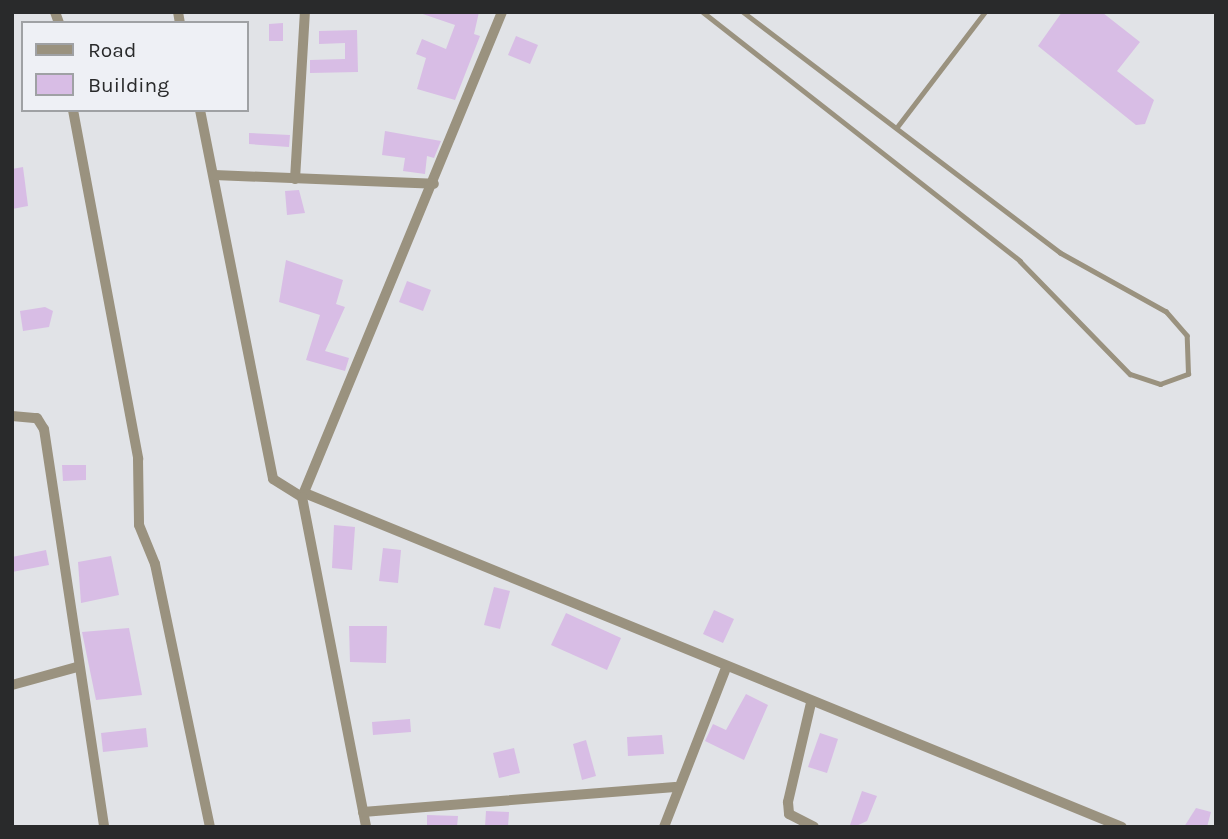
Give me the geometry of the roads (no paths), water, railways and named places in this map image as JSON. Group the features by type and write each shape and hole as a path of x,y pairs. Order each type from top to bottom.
{"street":[{"path":"295,179 305,12"},
{"path":"366,827 304,496 373,318 434,184 502,12"},
{"path":"74,112 138,459 139,525 155,564 210,827"},
{"path":"200,112 274,479 304,496 811,704 1122,827"},
{"path":"214,175 434,184"},
{"path":"12,416 37,418 44,429 77,667 104,827"},
{"path":"12,685 77,667"},
{"path":"664,827 675,788 726,668"},
{"path":"811,704 788,802 789,814 814,827"},
{"path":"363,812 675,788"}],"lane":[{"path":"702,12 1020,261 1130,374 1160,384 1188,374 1186,336 1166,312 1060,253 743,12"},
{"path":"897,127 985,12"}]}
